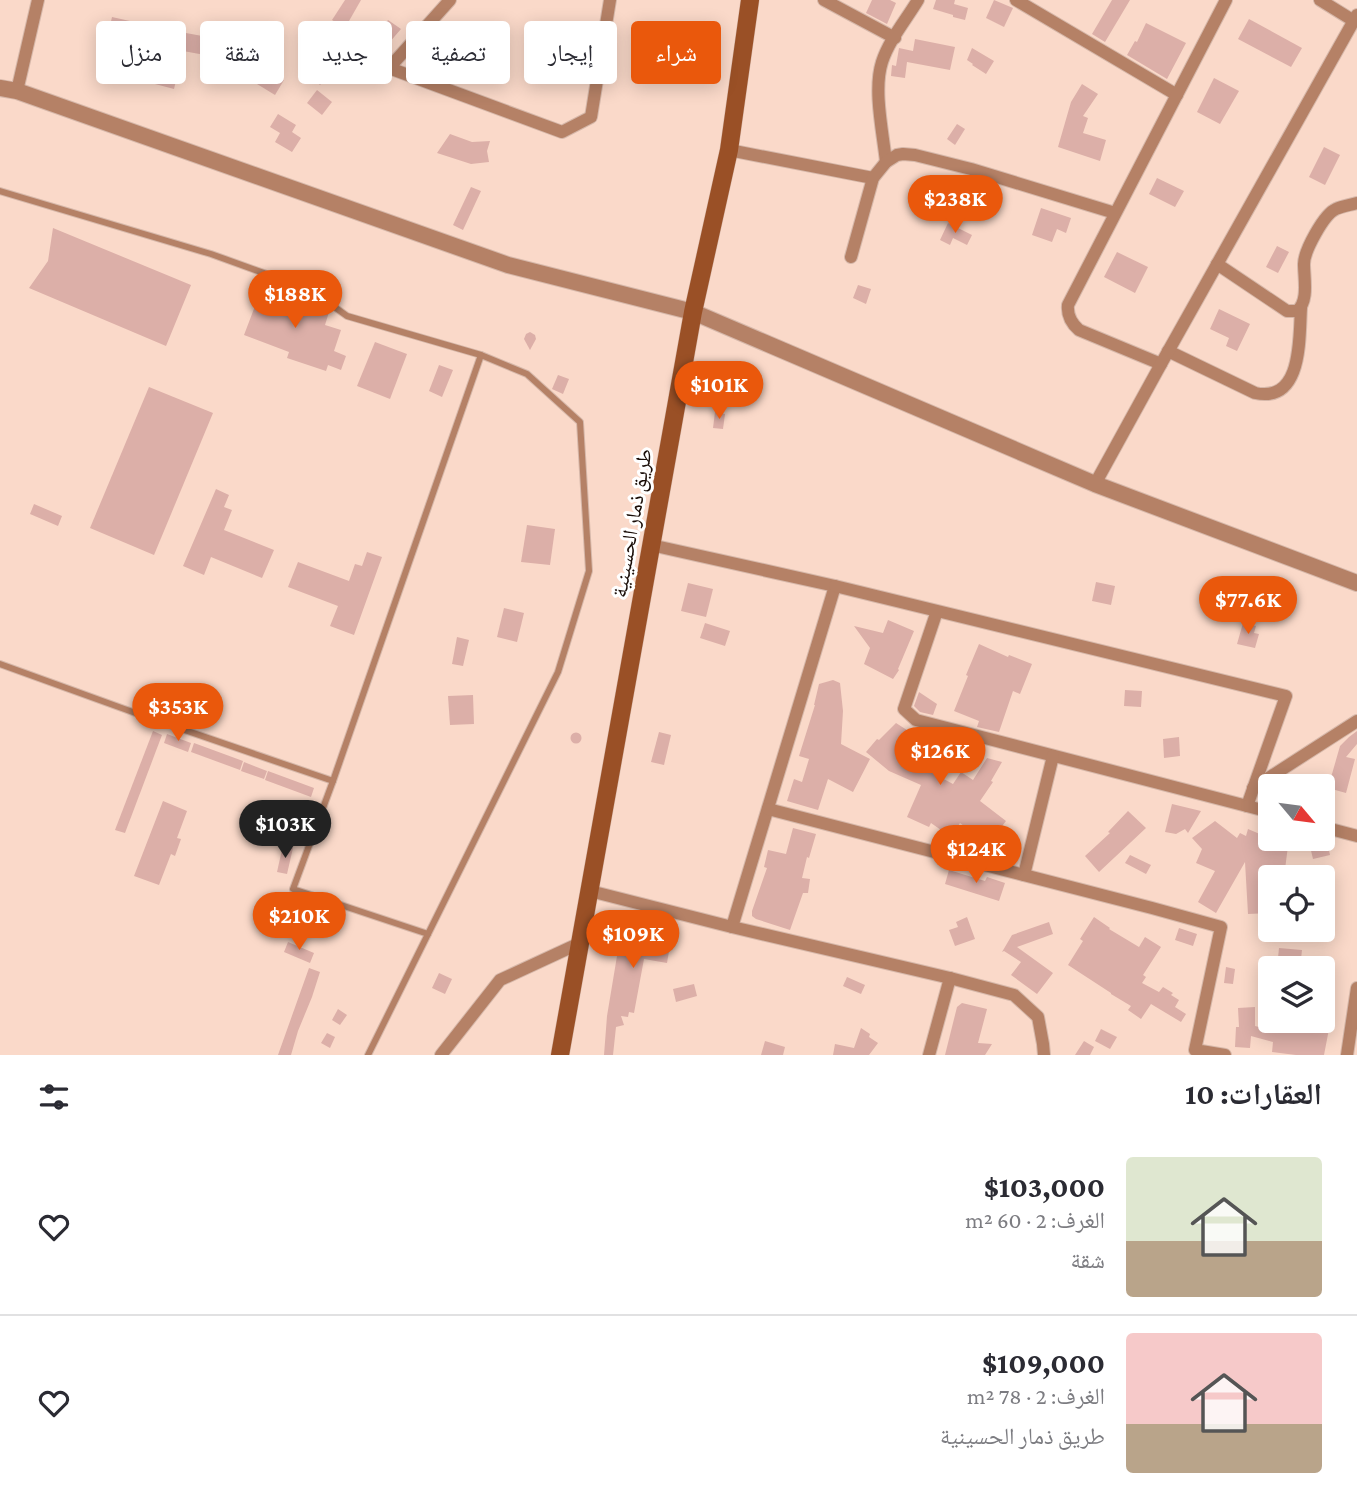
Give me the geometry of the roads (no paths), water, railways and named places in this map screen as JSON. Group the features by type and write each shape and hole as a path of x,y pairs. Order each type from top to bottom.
{"main road":[{"name":"طريق ذمار الحسينية","path":"560,1055 693,312 729,150 750,0"}],"street":[{"path":"17,91 37,0"},
{"path":"450,0 389,68 562,132 591,117 610,0"},
{"path":"824,0 895,37"},
{"path":"886,162 878,80 885,54 918,0"},
{"path":"1016,0 1177,95"},
{"path":"1161,365 1079,330 1074,326 1068,310 1070,299 1226,0"},
{"path":"1096,484 1355,18 1320,0"},
{"path":"0,88 17,91 508,265 693,312 1096,484 1357,583"},
{"path":"729,150 873,178"},
{"path":"851,257 873,178 886,162 897,155 915,155 971,169 1115,213"},
{"path":"1168,351 1255,393 1273,392 1289,380 1298,355 1304,300 1304,258 1325,218 1336,208 1357,204"},
{"path":"1217,264 1287,311 1301,309"},
{"path":"651,545 835,586 1286,696 1247,806"},
{"path":"732,927 835,586"},
{"path":"937,611 904,709 916,720 1258,809"},
{"path":"1253,788 1357,721"},
{"path":"1024,875 1053,755"},
{"path":"768,809 1221,927 1195,1052 1225,1055"},
{"path":"1335,830 1357,836"},
{"path":"590,891 1014,995 1038,1017 1044,1055"},
{"path":"440,1055 500,979 580,943"},
{"path":"929,1055 950,978"},
{"path":"1347,1055 1357,988"}],"lane":[{"path":"0,191 211,254 311,290 347,316 481,355 527,374 580,422 589,571 558,672 368,1055"},
{"path":"428,934 293,889 481,355"},
{"path":"0,664 332,781"}]}
